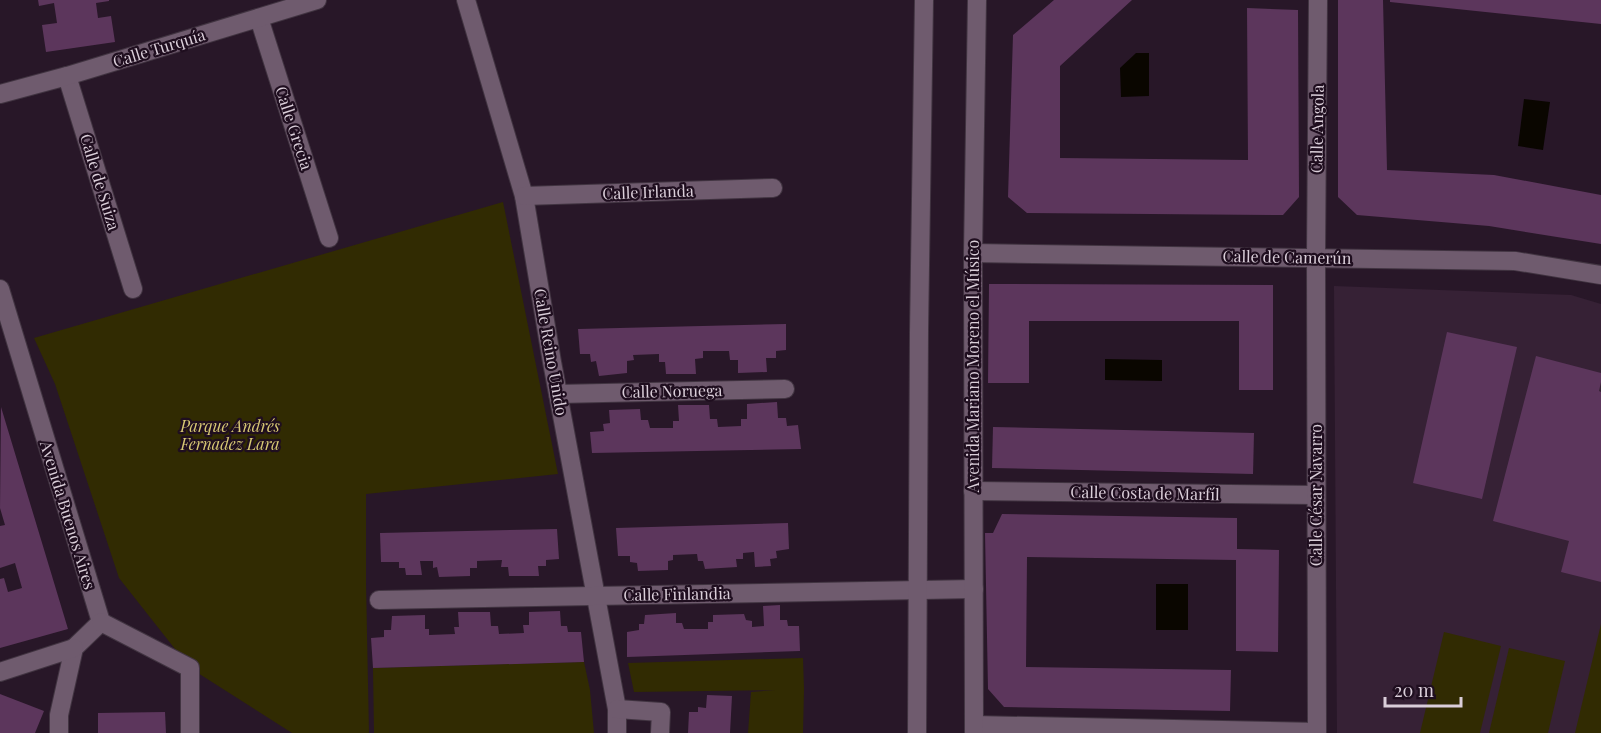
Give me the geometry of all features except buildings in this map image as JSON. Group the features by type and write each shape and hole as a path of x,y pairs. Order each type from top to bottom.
{"street":[{"name":"Calle Turquía","path":"0,94 317,0"},
{"name":"Calle Reino Unido","path":"466,0 524,196 558,394 617,709 617,733"},
{"path":"917,733 919,332 924,0"},
{"name":"Avenida Mariano Moreno el Músico","path":"974,729 973,253 977,0"},
{"name":"Calle Angola","path":"1316,257 1318,0"},
{"name":"Calle Grecia","path":"259,18 329,238"},
{"name":"Calle de Suiza","path":"67,76 133,289"},
{"name":"Calle Irlanda","path":"524,196 773,188"},
{"name":"Calle de Camerún","path":"973,253 1515,261 1601,275"},
{"name":"Calle César Navarro","path":"1316,257 1317,732"},
{"name":"Avenida Buenos Aires","path":"0,289 101,622"},
{"name":"Calle Noruega","path":"558,394 785,389"},
{"name":"Calle Costa de Marfíl","path":"974,491 1316,495"},
{"name":"Calle Finlandia","path":"379,600 974,589"},
{"path":"0,672 74,648 101,622 190,668 190,733"},
{"path":"59,733 59,715 74,648"},
{"path":"617,709 661,712 660,733"},
{"path":"974,729 1317,732"}],"shaded area":[{"path":"1136,53 1149,53 1149,96 1121,97 1120,68"},
{"path":"1524,99 1550,102 1543,150 1518,146"},
{"path":"1334,286 1571,295 1601,304 1601,733 1337,733"},
{"path":"1105,359 1162,360 1162,381 1105,380"},
{"path":"1156,584 1188,584 1188,630 1156,630"}],"green space":[{"name":"Parque Andrés Fernadez Lara","path":"503,202 558,474 366,494 369,733 292,733 190,668 119,578 55,384 34,338"},
{"path":"1601,624 1601,733 1575,733"},
{"path":"1444,632 1501,646 1480,733 1420,733"},
{"path":"1509,648 1565,661 1548,733 1489,733"},
{"path":"803,658 803,733 748,733 751,692 775,690 634,692 628,663"},
{"path":"584,662 590,690 594,733 374,733 373,668"}]}
